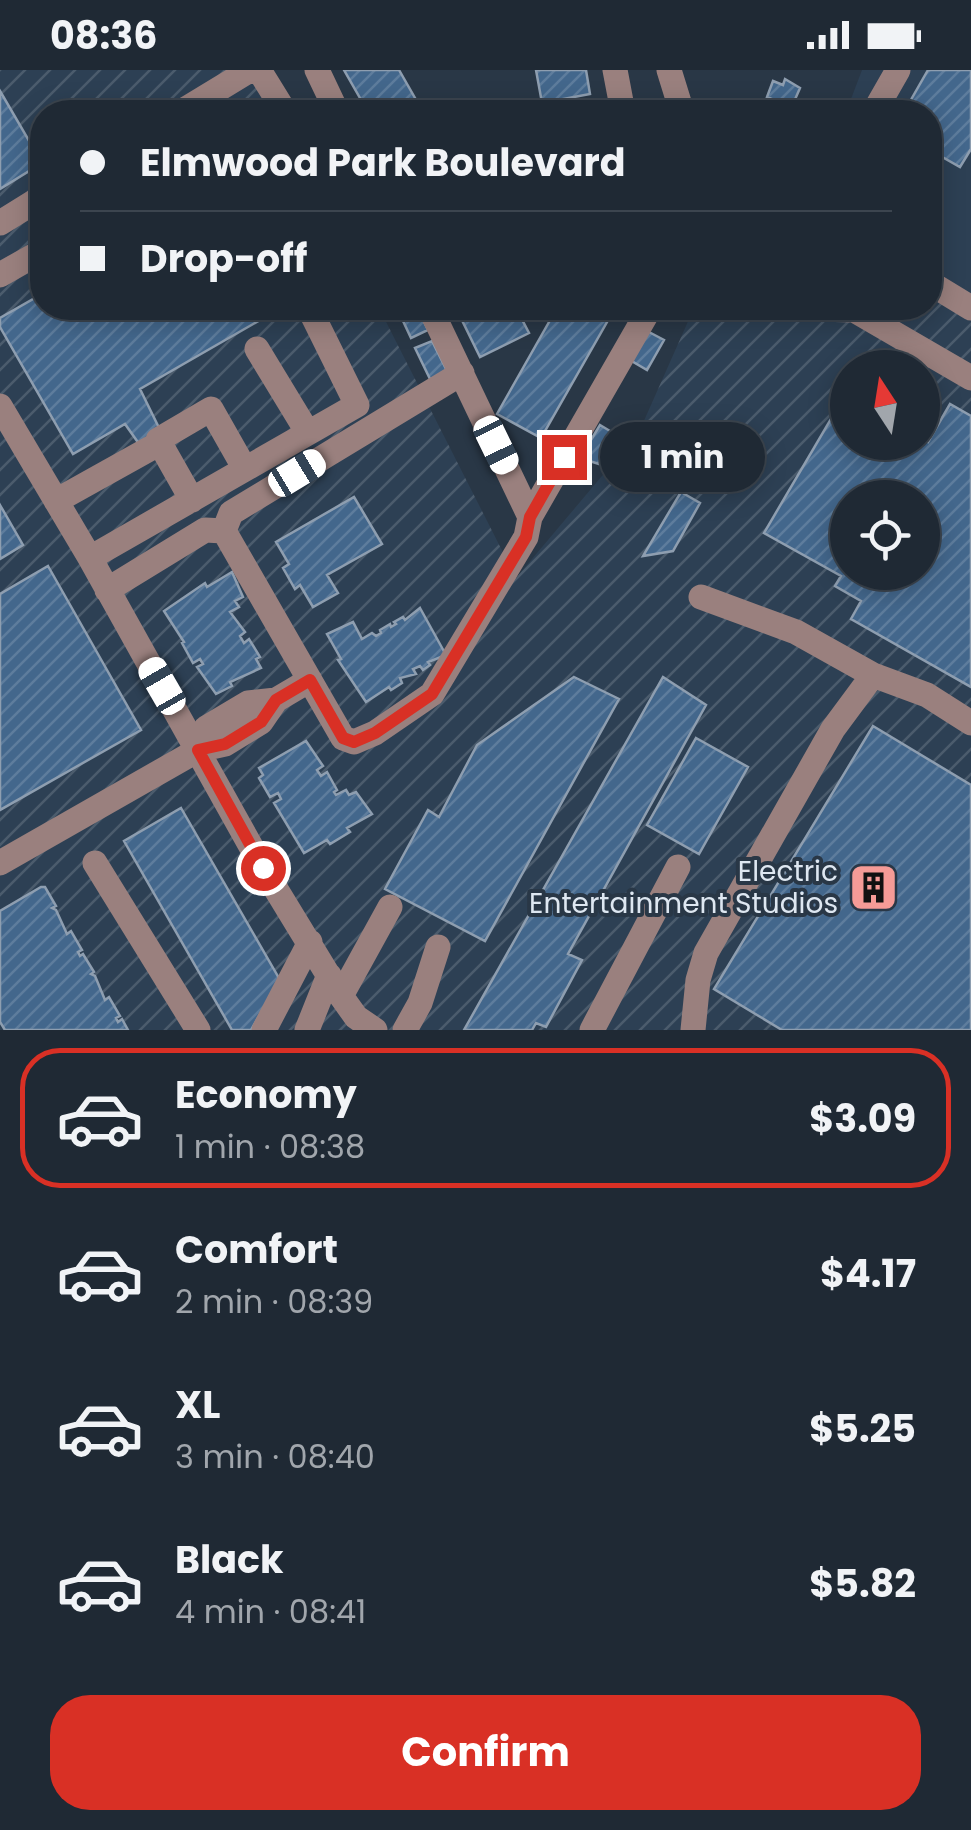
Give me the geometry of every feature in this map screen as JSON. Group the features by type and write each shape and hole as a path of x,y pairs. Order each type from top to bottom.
{"street":[{"path":"200,100 250,70"},
{"path":"259,70 278,100"},
{"path":"317,70 331,100"},
{"path":"614,70 620,100"},
{"path":"668,70 678,100"},
{"path":"881,100 898,70"},
{"path":"0,222 30,204"},
{"path":"0,274 30,258"},
{"path":"942,290 971,308"},
{"path":"90,558 357,405 315,320"},
{"path":"436,320 530,517"},
{"path":"224,531 343,738 354,742 375,733 432,694 526,537 530,517 643,320"},
{"path":"871,320 971,378"},
{"path":"257,349 308,433"},
{"path":"224,531 231,513 462,373"},
{"path":"0,406 90,558 263,868 350,1004"},
{"path":"192,500 158,440 210,409 246,469"},
{"path":"56,501 160,442"},
{"path":"107,590 205,530 224,531"},
{"path":"701,597 796,632 873,675 927,695 971,723"},
{"path":"693,1030 698,980 706,953 834,730 873,675"},
{"path":"0,863 198,750 206,728 248,703 276,700 310,680"},
{"path":"94,863 198,1030"},
{"path":"592,1030 678,867"},
{"path":"317,1030 350,1004 390,907"},
{"path":"264,1030 310,942"},
{"path":"404,1030 420,1003 438,947"},
{"path":"307,1030 350,1004"}],"shaded area":[{"path":"0,70 260,70 275,100 30,100 30,320 385,320 516,578 639,432 689,320 942,320 942,301 971,317 971,1030 0,1030"},
{"path":"862,70 971,70 971,317 942,301 942,100 851,100"}],"building":[{"path":"344,70 399,70 416,100 361,100"},
{"path":"536,70 586,70 590,94 541,100"},
{"path":"928,70 971,70 971,149 960,167 942,157 942,100 911,100"},
{"path":"785,79 800,88 795,100 767,97 773,81 783,85"},
{"path":"0,91 30,142 30,170 0,189"},
{"path":"30,301 30,320 260,320 140,389 163,436 142,448 125,424 73,454 0,327 0,318"},
{"path":"403,320 423,320 428,330 411,338"},
{"path":"462,320 522,320 529,333 480,357"},
{"path":"550,320 608,320 541,438 497,414"},
{"path":"647,331 664,340 647,370 630,360"},
{"path":"432,341 448,373 431,381 415,348"},
{"path":"950,404 971,416 971,687 851,619 861,601 842,590 940,590 940,480 830,480 830,570 764,533 830,421 830,460 940,460 940,421"},
{"path":"600,425 620,437 599,464 580,458"},
{"path":"681,492 700,503 673,551 643,556"},
{"path":"354,497 382,544 327,575 338,593 313,607 300,585 295,589 283,568 289,564 276,542"},
{"path":"0,505 23,545 0,559"},
{"path":"48,566 141,730 0,810 0,594"},
{"path":"232,572 243,597 235,601 239,607 230,612 245,632 240,636 244,643 249,639 260,657 256,659 261,668 230,682 232,686 216,694 197,667 203,664 200,659 193,663 164,611 205,583 207,587"},
{"path":"420,608 446,655 428,662 430,665 423,670 420,666 413,669 416,674 400,678 402,683 366,702 338,660 341,659 327,634 353,622 362,639 372,633 376,636"},
{"path":"574,677 619,699 485,941 385,889 428,810 439,817 477,745"},
{"path":"663,677 706,705 568,954 582,960 546,1027 536,1023 532,1030 464,1030"},
{"name":"Electric Entertainment Studios","path":"873,726 971,785 971,1030 782,1030 714,989"},
{"path":"696,738 748,767 699,854 647,825"},
{"path":"306,741 323,766 317,770 321,776 327,772 336,795 346,790 349,795 356,792 372,814 347,828 350,832 330,844 327,840 304,853 274,803 281,799 278,793 270,797 259,778 263,775 259,768"},
{"path":"181,808 280,980 251,1030 232,1030 124,841"},
{"path":"45,887 56,906 52,908 67,934 71,931 82,950 78,952 94,972 91,974 105,1000 109,997 120,1016 116,1018 118,1022 122,1019 128,1030 5,1030 0,1022 0,911"}],"place":[{"name":"Electric Entertainment Studios","path":"873,887"}],"route":[{"path":"263,868 198,750 225,744 261,722 276,700 310,680 343,738 354,742 375,733 432,694 526,537 530,517 564,457"}]}
